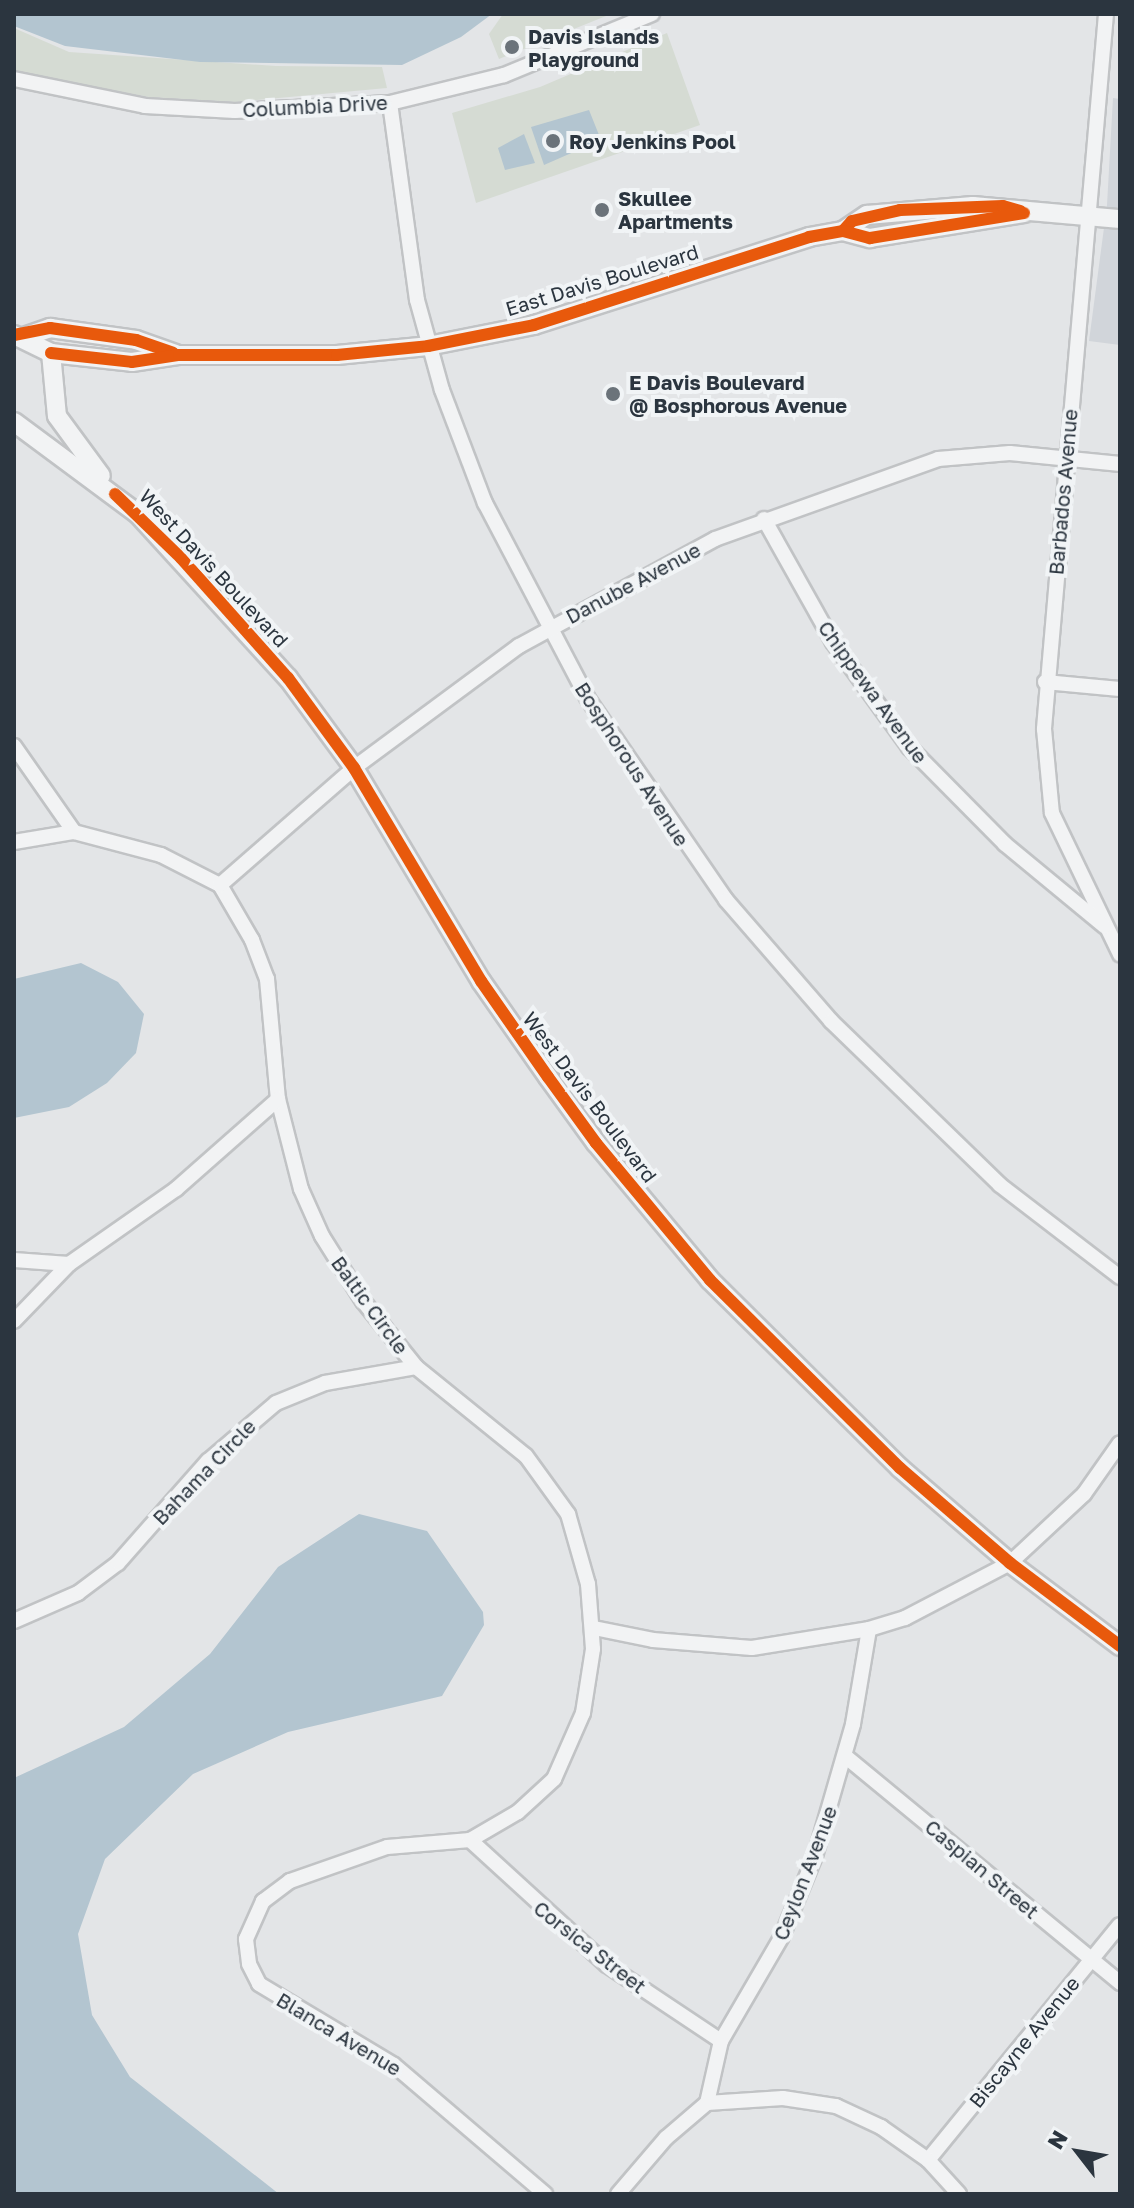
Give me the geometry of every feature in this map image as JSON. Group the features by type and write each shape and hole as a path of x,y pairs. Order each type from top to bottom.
{"street":[{"name":"Columbia Drive","path":"14,79 145,106 235,111 390,103 504,75 652,14"},
{"name":"Barbados Avenue","path":"1106,14 1045,682 1045,775 1052,813 1066,850 1116,932 1120,954"},
{"name":"Bosphorous Avenue","path":"390,103 402,207 428,346 485,503 547,629 630,767 776,962 944,1134 1058,1233 1120,1277"},
{"name":"East Davis Boulevard","path":"19,336 51,353 132,362 179,355 321,356 428,346 534,325 740,257 843,231 870,238 1024,213 1120,219"},
{"name":"East Davis Boulevard","path":"19,336 50,328 136,340 179,355"},
{"name":"West Davis Boulevard","path":"51,353 57,416 115,494 253,637 354,768 481,981 643,1202 807,1381 1010,1563 1120,1646"},
{"name":"West Davis Boulevard","path":"14,422 115,494"},
{"name":"Danube Avenue","path":"220,885 354,768 547,629 668,561 764,519 938,459 981,453 1120,464"},
{"name":"Chippewa Avenue","path":"764,519 833,642 909,747 1005,844 1116,932"},
{"path":"1045,682 1120,689"},
{"path":"14,746 74,832"},
{"path":"14,842 74,832 161,855 220,885"},
{"name":"Baltic Circle","path":"220,885 252,940 267,979 278,1099 301,1189 322,1236 363,1301 416,1367 526,1456 560,1503 579,1544 594,1628 583,1713 554,1779 518,1812 470,1840"},
{"path":"14,1321 69,1264 176,1189 278,1099"},
{"path":"14,1260 69,1264"},
{"name":"Bahama Circle","path":"14,1621 78,1593 118,1563 208,1461 276,1403 325,1383 416,1367"},
{"path":"594,1628 653,1640 752,1648 869,1629 941,1602 1010,1563 1084,1494 1120,1443"},
{"name":"Ceylon Avenue","path":"707,2103 721,2041 795,1906 845,1756 869,1629"},
{"name":"Caspian Street","path":"845,1756 1120,1983"},
{"name":"Corsica Street","path":"470,1840 607,1965 721,2041"},
{"name":"Blanca Avenue","path":"470,1840 387,1847 290,1881 273,1890 255,1913 246,1939 249,1964 270,1993 394,2065 545,2194"},
{"name":"Biscayne Avenue","path":"928,2160 1120,1925"},
{"path":"618,2194 666,2138 707,2103 783,2098 836,2106 881,2127 928,2160 959,2194"}],"shaded area":[{"name":"Davis Islands Playground","path":"503,14 611,14 499,59 489,34"},
{"path":"14,28 69,52 276,66 382,67 387,88 236,102 149,97 14,72"},
{"path":"667,33 700,125 476,203 452,113 540,87"},
{"path":"1113,98 1120,99 1120,345 1089,341 1107,205"}],"water":[{"path":"14,14 492,14 461,37 402,65 200,62 65,46 14,26"},
{"path":"589,110 601,140 544,165 531,127"},
{"path":"524,134 535,163 505,170 498,148"},
{"path":"81,963 118,982 144,1014 136,1053 107,1083 69,1107 14,1118 14,979"},
{"path":"359,1514 427,1531 483,1612 484,1625 442,1696 288,1732 193,1774 105,1859 78,1934 92,2015 130,2077 279,2194 14,2194 14,1778 124,1727 210,1654 278,1567"}],"cycle path":[{"path":"843,231 852,221 900,210 1003,206 1020,211"},
{"path":"51,353 132,362 179,355 337,355 428,346 534,325 809,237 843,231 870,238 1024,213"},
{"path":"14,335 50,328 136,340 173,353"},
{"path":"115,494 181,558 288,678 354,768 481,981 548,1077 596,1143 710,1280 900,1468 1010,1563 1120,1646"}],"place":[{"name":"Davis Islands Playground","path":"512,47"},
{"name":"Roy Jenkins Pool","path":"553,141"},
{"name":"Skullee Apartments","path":"602,210"},
{"name":"E Davis Boulevard @ Bosphorous Avenue","path":"613,394"}]}
